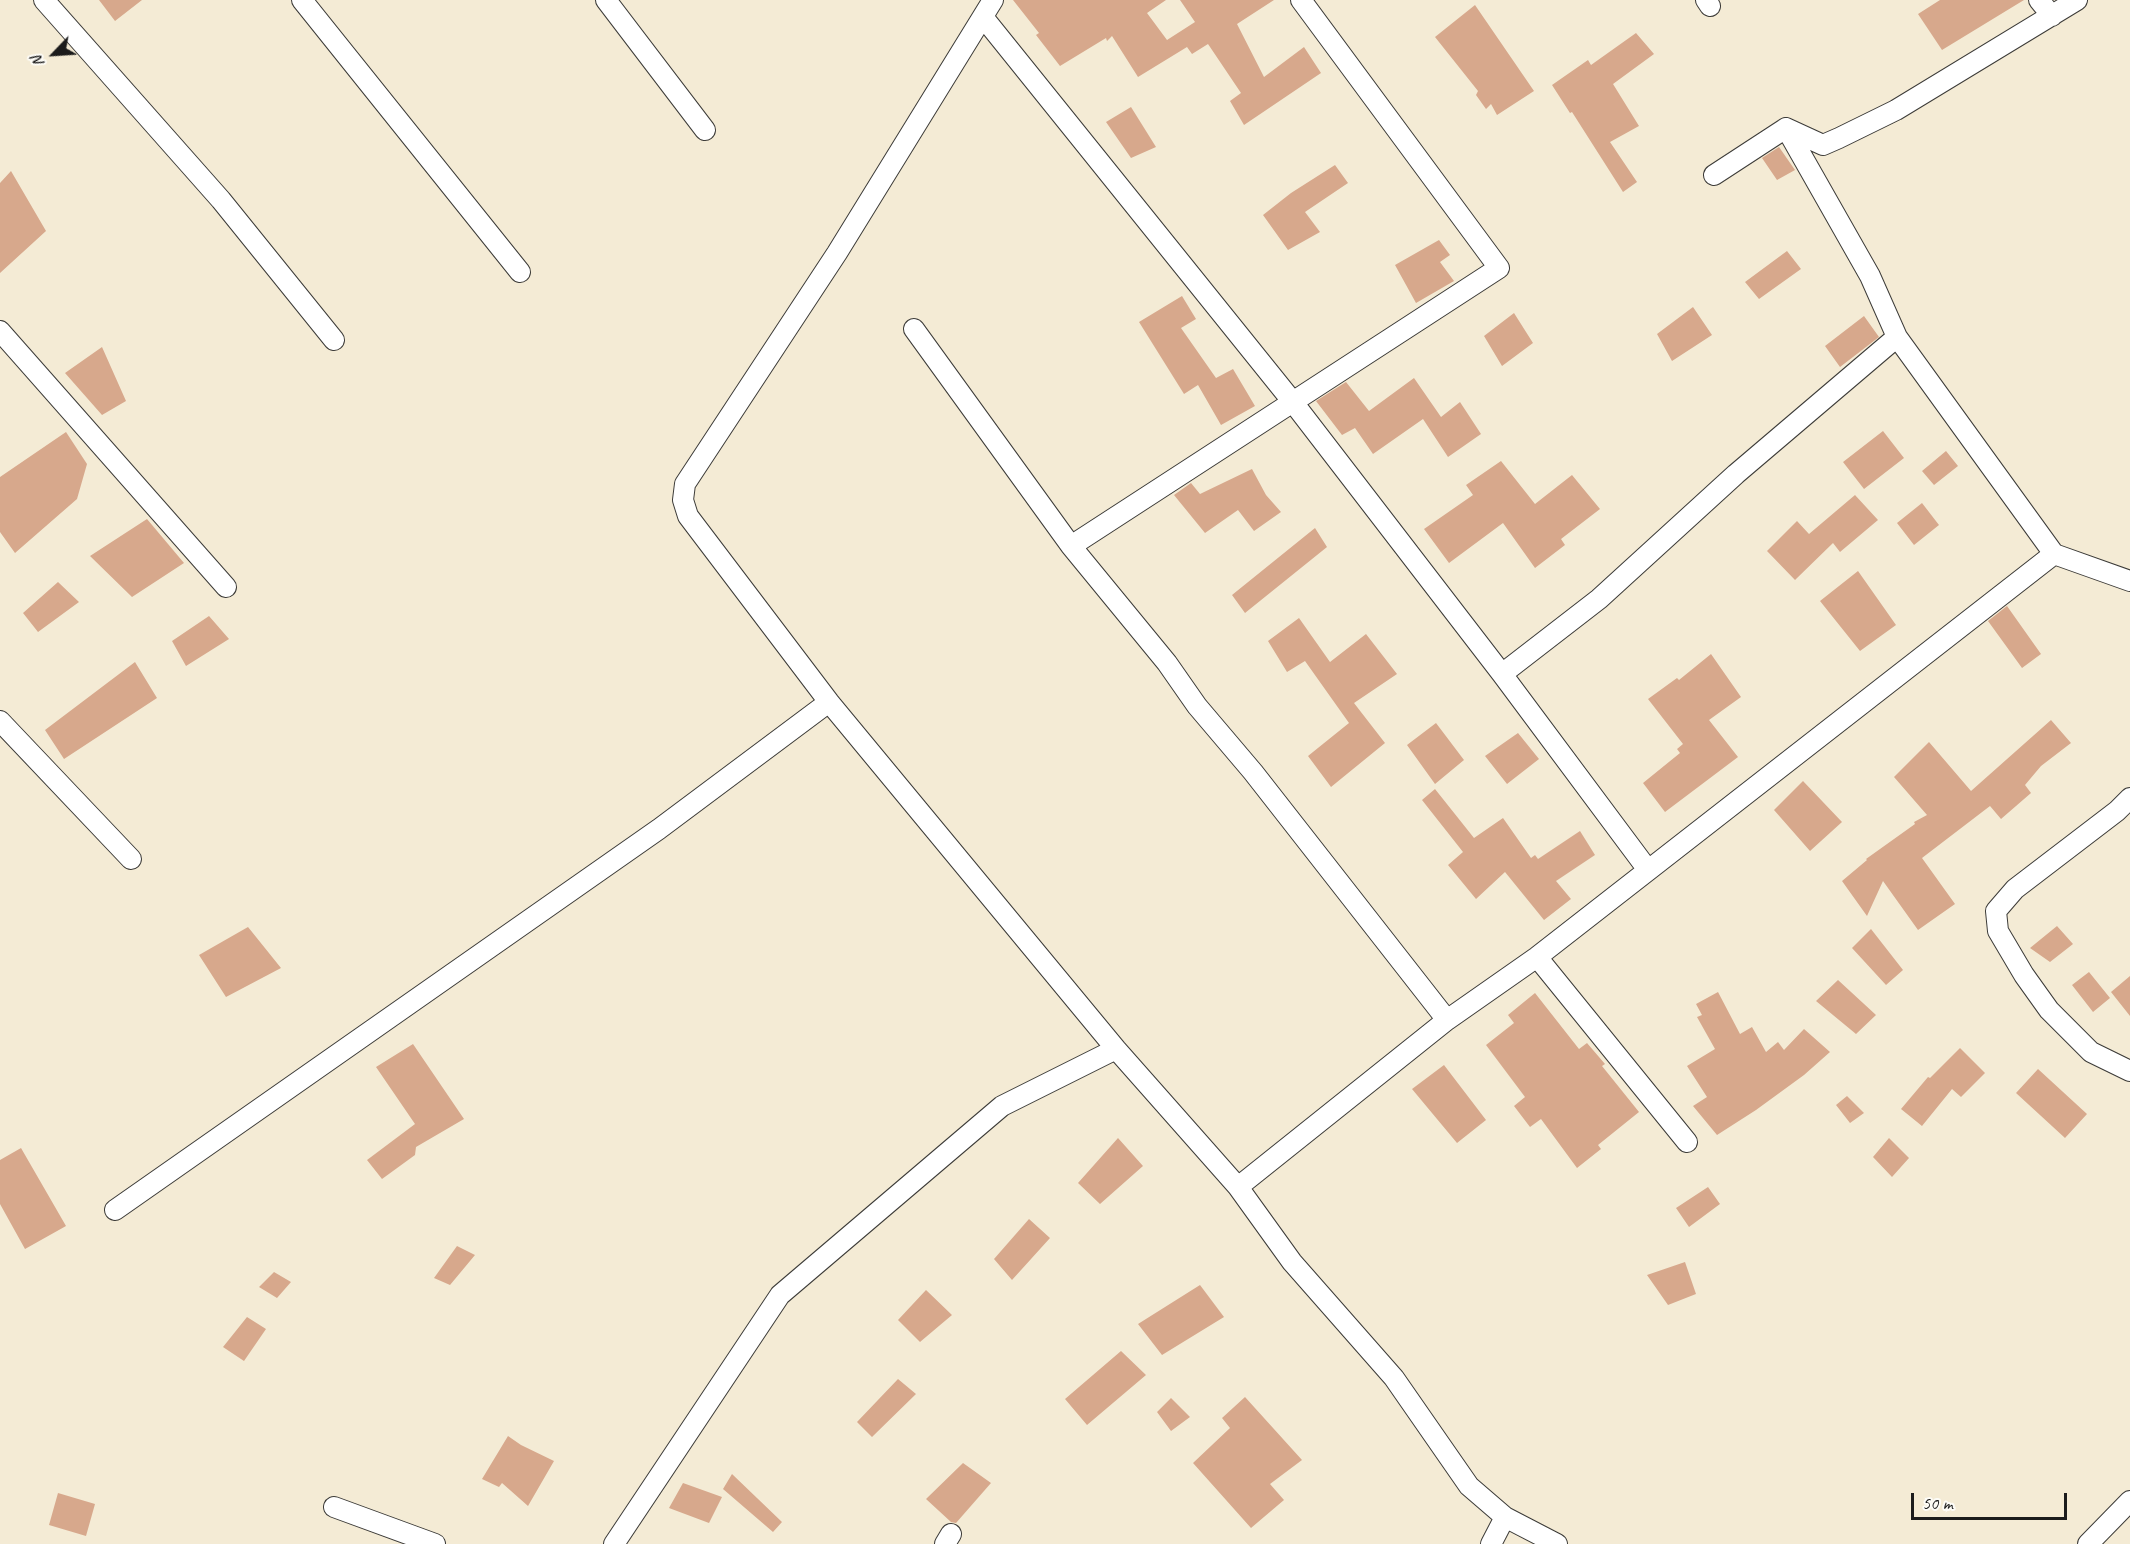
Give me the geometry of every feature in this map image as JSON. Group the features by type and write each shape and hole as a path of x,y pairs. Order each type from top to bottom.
{"street":[{"path":"44,0 221,200 334,340"},
{"path":"302,0 520,272"},
{"path":"606,0 705,130"},
{"path":"993,0 837,253 685,484 682,500 688,516 829,702 1116,1049 1238,1187 1292,1262 1394,1378 1469,1486 1505,1517 1557,1544"},
{"path":"1071,546 1499,268 1301,0"},
{"path":"2039,0 2052,16"},
{"path":"1786,128 1822,145 1831,142 1896,110 2077,0"},
{"path":"983,17 1292,401 1502,674 1648,870"},
{"path":"1714,175 1786,128"},
{"path":"1786,128 1870,276 1897,337 2054,554 2130,581"},
{"path":"914,329 1071,546 1167,663 1197,706 1253,772 1447,1020"},
{"path":"0,331 226,587"},
{"path":"1502,674 1599,598 1736,474 1897,337"},
{"path":"1238,1187 1447,1020 1537,957 2054,554"},
{"path":"115,1210 659,829 829,702"},
{"path":"0,721 131,859"},
{"path":"2130,798 2117,811 2015,890 1996,912 1998,931 2049,1010 2091,1052 2130,1071"},
{"path":"1537,957 1687,1142"},
{"path":"614,1544 780,1294 1002,1106 1116,1049"},
{"path":"2088,1544 2130,1501"},
{"path":"334,1507 435,1544"},
{"path":"1491,1544 1505,1517"}],"building":[{"path":"99,0 142,0 115,21"},
{"path":"1013,0 1166,0 1147,13 1167,40 1195,22 1180,0 1274,0 1237,24 1264,77 1304,47 1321,73 1244,125 1230,101 1241,93 1208,44 1192,54 1187,47 1138,77 1112,36 1107,41 1106,38 1060,66 1036,35 1039,33"},
{"path":"1940,0 2024,0 1942,50 1918,14"},
{"path":"1475,5 1534,91 1497,115 1491,104 1486,109 1476,95 1478,91 1435,37"},
{"path":"1636,33 1654,54 1613,84 1639,126 1610,142 1637,182 1623,192 1552,85 1588,60 1591,65"},
{"path":"1131,107 1156,147 1131,158 1106,122"},
{"path":"1779,147 1795,170 1777,180 1762,158"},
{"path":"1335,165 1348,183 1305,212 1320,232 1288,250 1263,215 1291,193"},
{"path":"11,171 46,231 0,273 0,183"},
{"path":"1439,240 1450,255 1440,262 1454,281 1416,303 1395,265"},
{"path":"1787,251 1801,269 1759,299 1745,282"},
{"path":"1182,296 1196,319 1181,328 1216,378 1233,369 1255,406 1221,425 1198,385 1184,394 1139,322"},
{"path":"1693,307 1712,335 1672,361 1657,334"},
{"path":"1514,313 1533,343 1502,366 1484,336"},
{"path":"1864,316 1879,337 1840,367 1825,346"},
{"path":"102,347 126,401 102,415 65,373"},
{"path":"1414,378 1441,417 1460,402 1481,434 1448,457 1423,419 1373,454 1355,428 1342,435 1316,401 1346,382 1369,411"},
{"path":"1883,431 1904,458 1864,489 1843,462"},
{"path":"66,432 87,464 77,499 15,553 0,532 0,477"},
{"path":"1946,451 1958,466 1934,485 1922,471"},
{"path":"1501,461 1535,504 1572,475 1600,509 1561,539 1565,545 1535,568 1503,523 1449,563 1424,529 1473,495 1466,485"},
{"path":"1252,469 1266,495 1281,512 1254,531 1238,510 1205,533 1174,495 1191,483 1200,494"},
{"path":"1855,495 1878,520 1840,552 1833,543 1795,580 1767,551 1797,521 1809,534"},
{"path":"1922,503 1939,525 1914,545 1897,523"},
{"path":"147,519 184,563 132,597 90,556"},
{"path":"1315,528 1327,547 1245,613 1232,595"},
{"path":"1858,571 1896,625 1860,651 1820,601"},
{"path":"58,582 79,602 38,632 23,613"},
{"path":"2007,606 2041,654 2022,668 1988,621"},
{"path":"209,616 229,639 186,666 172,641"},
{"path":"1299,618 1330,662 1366,634 1397,674 1354,703 1385,743 1331,787 1308,756 1349,723 1305,661 1287,672 1268,641"},
{"path":"1711,654 1741,697 1709,720 1738,757 1665,812 1643,783 1680,753 1677,749 1683,744 1648,699 1677,678 1679,680"},
{"path":"135,662 157,698 64,759 45,730"},
{"path":"2051,720 2071,743 2041,766 2025,785 2031,793 2001,819 1990,806 1922,858 1955,904 1918,930 1883,881 1867,916 1842,881 1866,859 1915,824 1914,822 1927,815 1894,777 1929,742 1971,791"},
{"path":"1436,723 1464,760 1435,784 1407,745"},
{"path":"1518,733 1539,759 1507,784 1485,756"},
{"path":"1803,781 1842,822 1810,851 1774,810"},
{"path":"1435,789 1474,838 1503,818 1531,858 1535,855 1538,859 1580,831 1595,855 1556,881 1571,899 1544,920 1505,872 1476,899 1448,865 1463,852 1422,800"},
{"path":"2057,926 2073,944 2050,962 2030,948"},
{"path":"248,927 281,968 226,997 199,955"},
{"path":"1871,929 1903,970 1886,985 1852,948"},
{"path":"2089,972 2110,998 2093,1012 2072,985"},
{"path":"2130,976 2130,1016 2111,992"},
{"path":"1838,980 1876,1015 1856,1034 1816,1001"},
{"path":"1718,992 1740,1034 1752,1027 1766,1052 1778,1042 1784,1050 1804,1029 1830,1052 1804,1075 1717,1135 1693,1106 1707,1097 1687,1066 1715,1049 1697,1017 1702,1015 1696,1004"},
{"path":"1535,993 1579,1049 1587,1043 1605,1064 1602,1066 1639,1112 1598,1145 1601,1149 1577,1168 1541,1119 1530,1127 1514,1106 1525,1097 1486,1045 1514,1023 1508,1015"},
{"path":"413,1044 464,1119 416,1147 415,1155 382,1179 367,1160 415,1124 376,1067"},
{"path":"1960,1048 1985,1073 1961,1097 1952,1089 1922,1126 1901,1109 1928,1077 1930,1078"},
{"path":"1444,1065 1486,1120 1457,1143 1412,1089"},
{"path":"2038,1069 2087,1114 2065,1138 2016,1093"},
{"path":"1847,1096 1864,1113 1850,1123 1836,1105"},
{"path":"1118,1138 1143,1166 1100,1204 1078,1183"},
{"path":"1889,1138 1909,1158 1892,1177 1873,1157"},
{"path":"21,1148 66,1226 25,1249 0,1204 0,1160"},
{"path":"1708,1187 1720,1204 1689,1227 1676,1208"},
{"path":"1029,1219 1050,1238 1012,1280 994,1259"},
{"path":"457,1246 475,1255 450,1285 434,1278"},
{"path":"1685,1262 1696,1294 1668,1305 1647,1275"},
{"path":"274,1272 291,1282 277,1298 259,1287"},
{"path":"1200,1285 1224,1317 1162,1355 1138,1324"},
{"path":"926,1290 952,1315 920,1342 898,1320"},
{"path":"247,1317 266,1329 244,1361 223,1347"},
{"path":"1121,1351 1146,1375 1087,1425 1065,1399"},
{"path":"898,1379 916,1394 872,1437 857,1422"},
{"path":"1245,1397 1302,1460 1270,1484 1284,1500 1251,1528 1193,1463 1230,1428 1222,1418"},
{"path":"1171,1398 1190,1417 1171,1431 1157,1412"},
{"path":"508,1436 554,1461 528,1506 502,1483 499,1487 482,1479"},
{"path":"963,1463 991,1483 956,1523 951,1522 926,1499"},
{"path":"732,1474 782,1522 773,1532 723,1489"},
{"path":"683,1483 722,1497 709,1523 669,1508"},
{"path":"58,1493 95,1504 86,1536 49,1525"}]}
